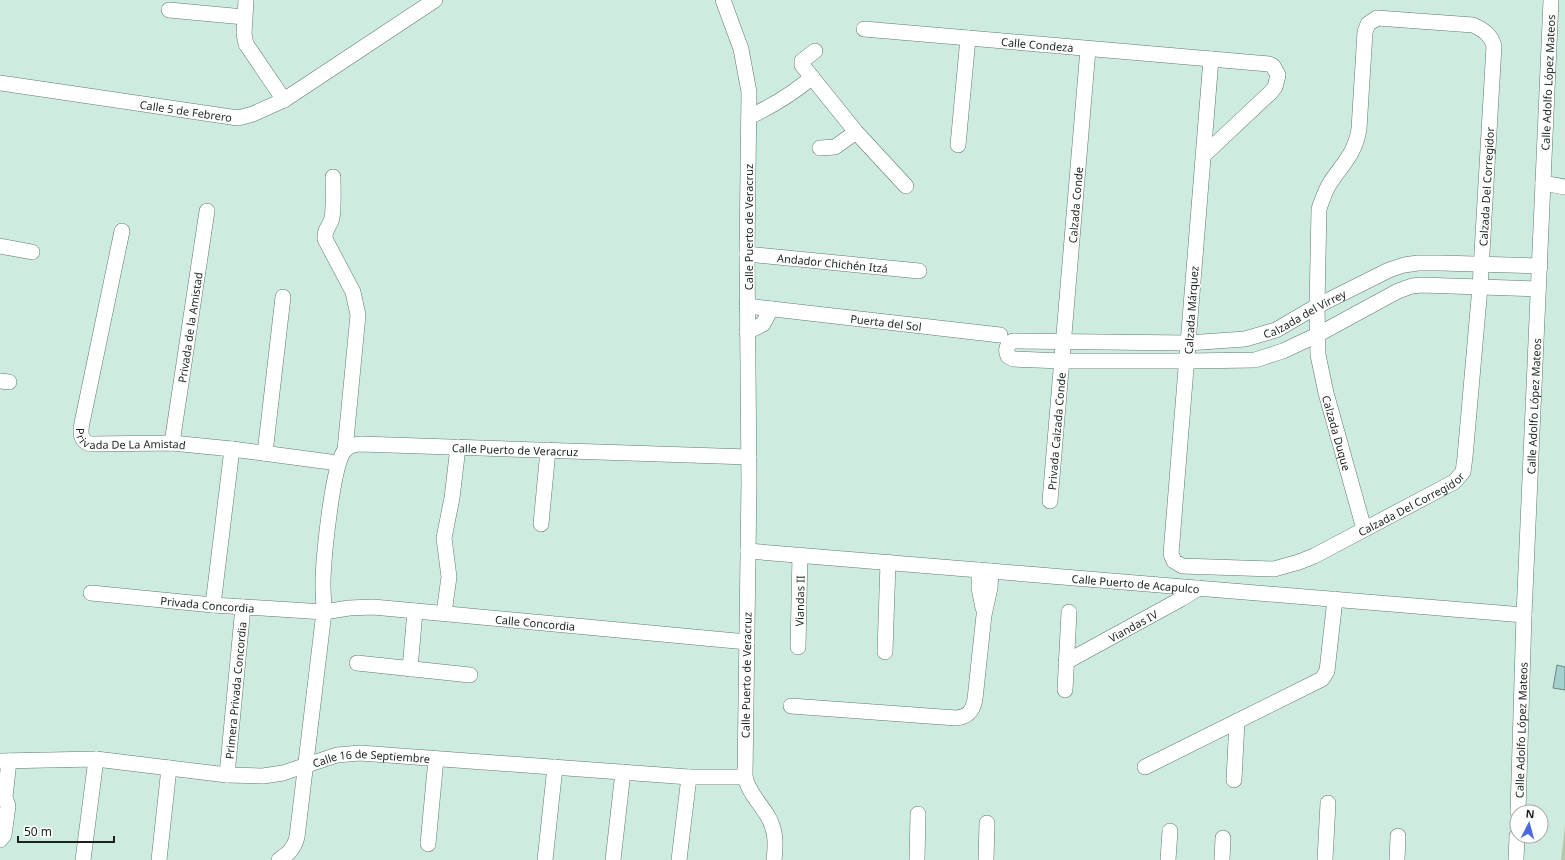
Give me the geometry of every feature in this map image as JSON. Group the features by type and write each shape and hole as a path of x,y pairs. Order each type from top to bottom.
{"street":[{"path":"246,0 244,17 244,34 246,44 284,100"},
{"name":"Calle 5 de Febrero","path":"0,83 229,118 238,118 253,114 284,100 435,0"},
{"name":"Calle Puerto de Veracruz","path":"723,0 734,29 744,64 749,92 747,254 749,457 745,777 750,792 772,824 775,837 774,860"},
{"name":"Calle Adolfo López Mateos","path":"1518,804 1524,615 1551,0"},
{"path":"169,10 244,17"},
{"name":"Calzada Del Corregidor","path":"1174,561 1177,564 1187,567 1274,569 1299,562 1454,482 1462,472 1466,457 1482,263 1494,46 1492,40 1484,30 1473,25 1377,18 1368,24 1365,32 1359,129 1356,144 1352,153 1329,184 1319,209 1317,335"},
{"name":"Calle Condeza","path":"864,29 1269,64 1276,70 1278,75 1275,87 1204,155"},
{"path":"958,145 968,38"},
{"name":"Calzada Conde","path":"1062,360 1088,49"},
{"path":"815,51 802,61 802,65 856,132 906,186"},
{"name":"Calzada Márquez","path":"1174,561 1170,549 1187,361 1211,58"},
{"path":"749,118 791,94 812,77"},
{"path":"820,148 835,147 856,132"},
{"path":"278,860 291,852 295,845 307,765 324,612 323,585 325,554 332,498 341,456 358,315 353,292 325,239 324,232 331,220 333,207 333,176"},
{"path":"1543,183 1565,187"},
{"name":"Privada de la Amistad","path":"172,443 207,211"},
{"name":"Privada De La Amistad","path":"122,231 82,423 81,435 83,440 91,444 172,443 232,448 266,453 341,456"},
{"path":"0,246 32,252"},
{"name":"Andador Chichén Itzá","path":"747,254 919,271"},
{"name":"Calzada del Virrey","path":"1538,289 1421,285 1412,286 1398,291 1317,335 1283,351 1255,360 1187,361 1013,359 1007,354 1007,347 1013,341 1188,342 1245,339 1260,335 1290,323 1318,306 1389,270 1404,266 1418,263 1482,263 1540,266"},
{"path":"266,453 283,297"},
{"name":"Puerta del Sol","path":"747,306 1000,335"},
{"path":"747,332 763,324 771,309"},
{"name":"Calzada Duque","path":"1317,335 1321,373 1364,529"},
{"name":"Privada Calzada Conde","path":"1050,501 1062,360"},
{"name":"Calle Puerto de Veracruz","path":"341,456 356,444 361,444 749,457"},
{"path":"444,613 449,577 444,538 452,498 458,447"},
{"path":"213,605 232,448"},
{"path":"541,524 548,450"},
{"name":"Calle Puerto de Acapulco","path":"748,550 1524,615"},
{"name":"Viandas II","path":"798,647 800,555"},
{"path":"885,652 888,562"},
{"path":"791,706 956,718 968,715 972,711 975,699 984,615 990,588 985,570"},
{"name":"Viandas IV","path":"1066,662 1199,588"},
{"name":"Privada Concordia","path":"91,593 213,605 324,612"},
{"path":"1146,767 1322,679 1327,671 1335,599"},
{"name":"Primera Privada Concordia","path":"227,775 243,607"},
{"name":"Calle Concordia","path":"324,612 361,607 420,611 747,642"},
{"path":"415,669 420,611"},
{"path":"1064,690 1069,612"},
{"path":"357,664 470,675"},
{"path":"1234,780 1237,721"},
{"name":"Calle 16 de Septiembre","path":"5,761 96,760 227,775 273,776 327,757 346,753 360,753 689,777 745,777"},
{"path":"428,844 436,759"},
{"path":"83,860 96,760"},
{"path":"0,840 4,835 8,806 2,800 5,761"},
{"path":"545,860 555,767"},
{"path":"159,860 169,768"},
{"path":"613,860 623,772"},
{"path":"679,860 689,777"},
{"path":"1326,860 1328,803"},
{"path":"917,860 918,814"},
{"path":"986,860 987,823"},
{"path":"1168,860 1170,831"},
{"path":"1397,860 1398,836"},
{"path":"1222,860 1223,838"},
{"path":"1516,860 1517,844"}],"green space":[{"path":"1565,826 1565,860 1561,860"}],"building":[{"path":"1557,665 1565,667 1565,690 1553,688"}]}
